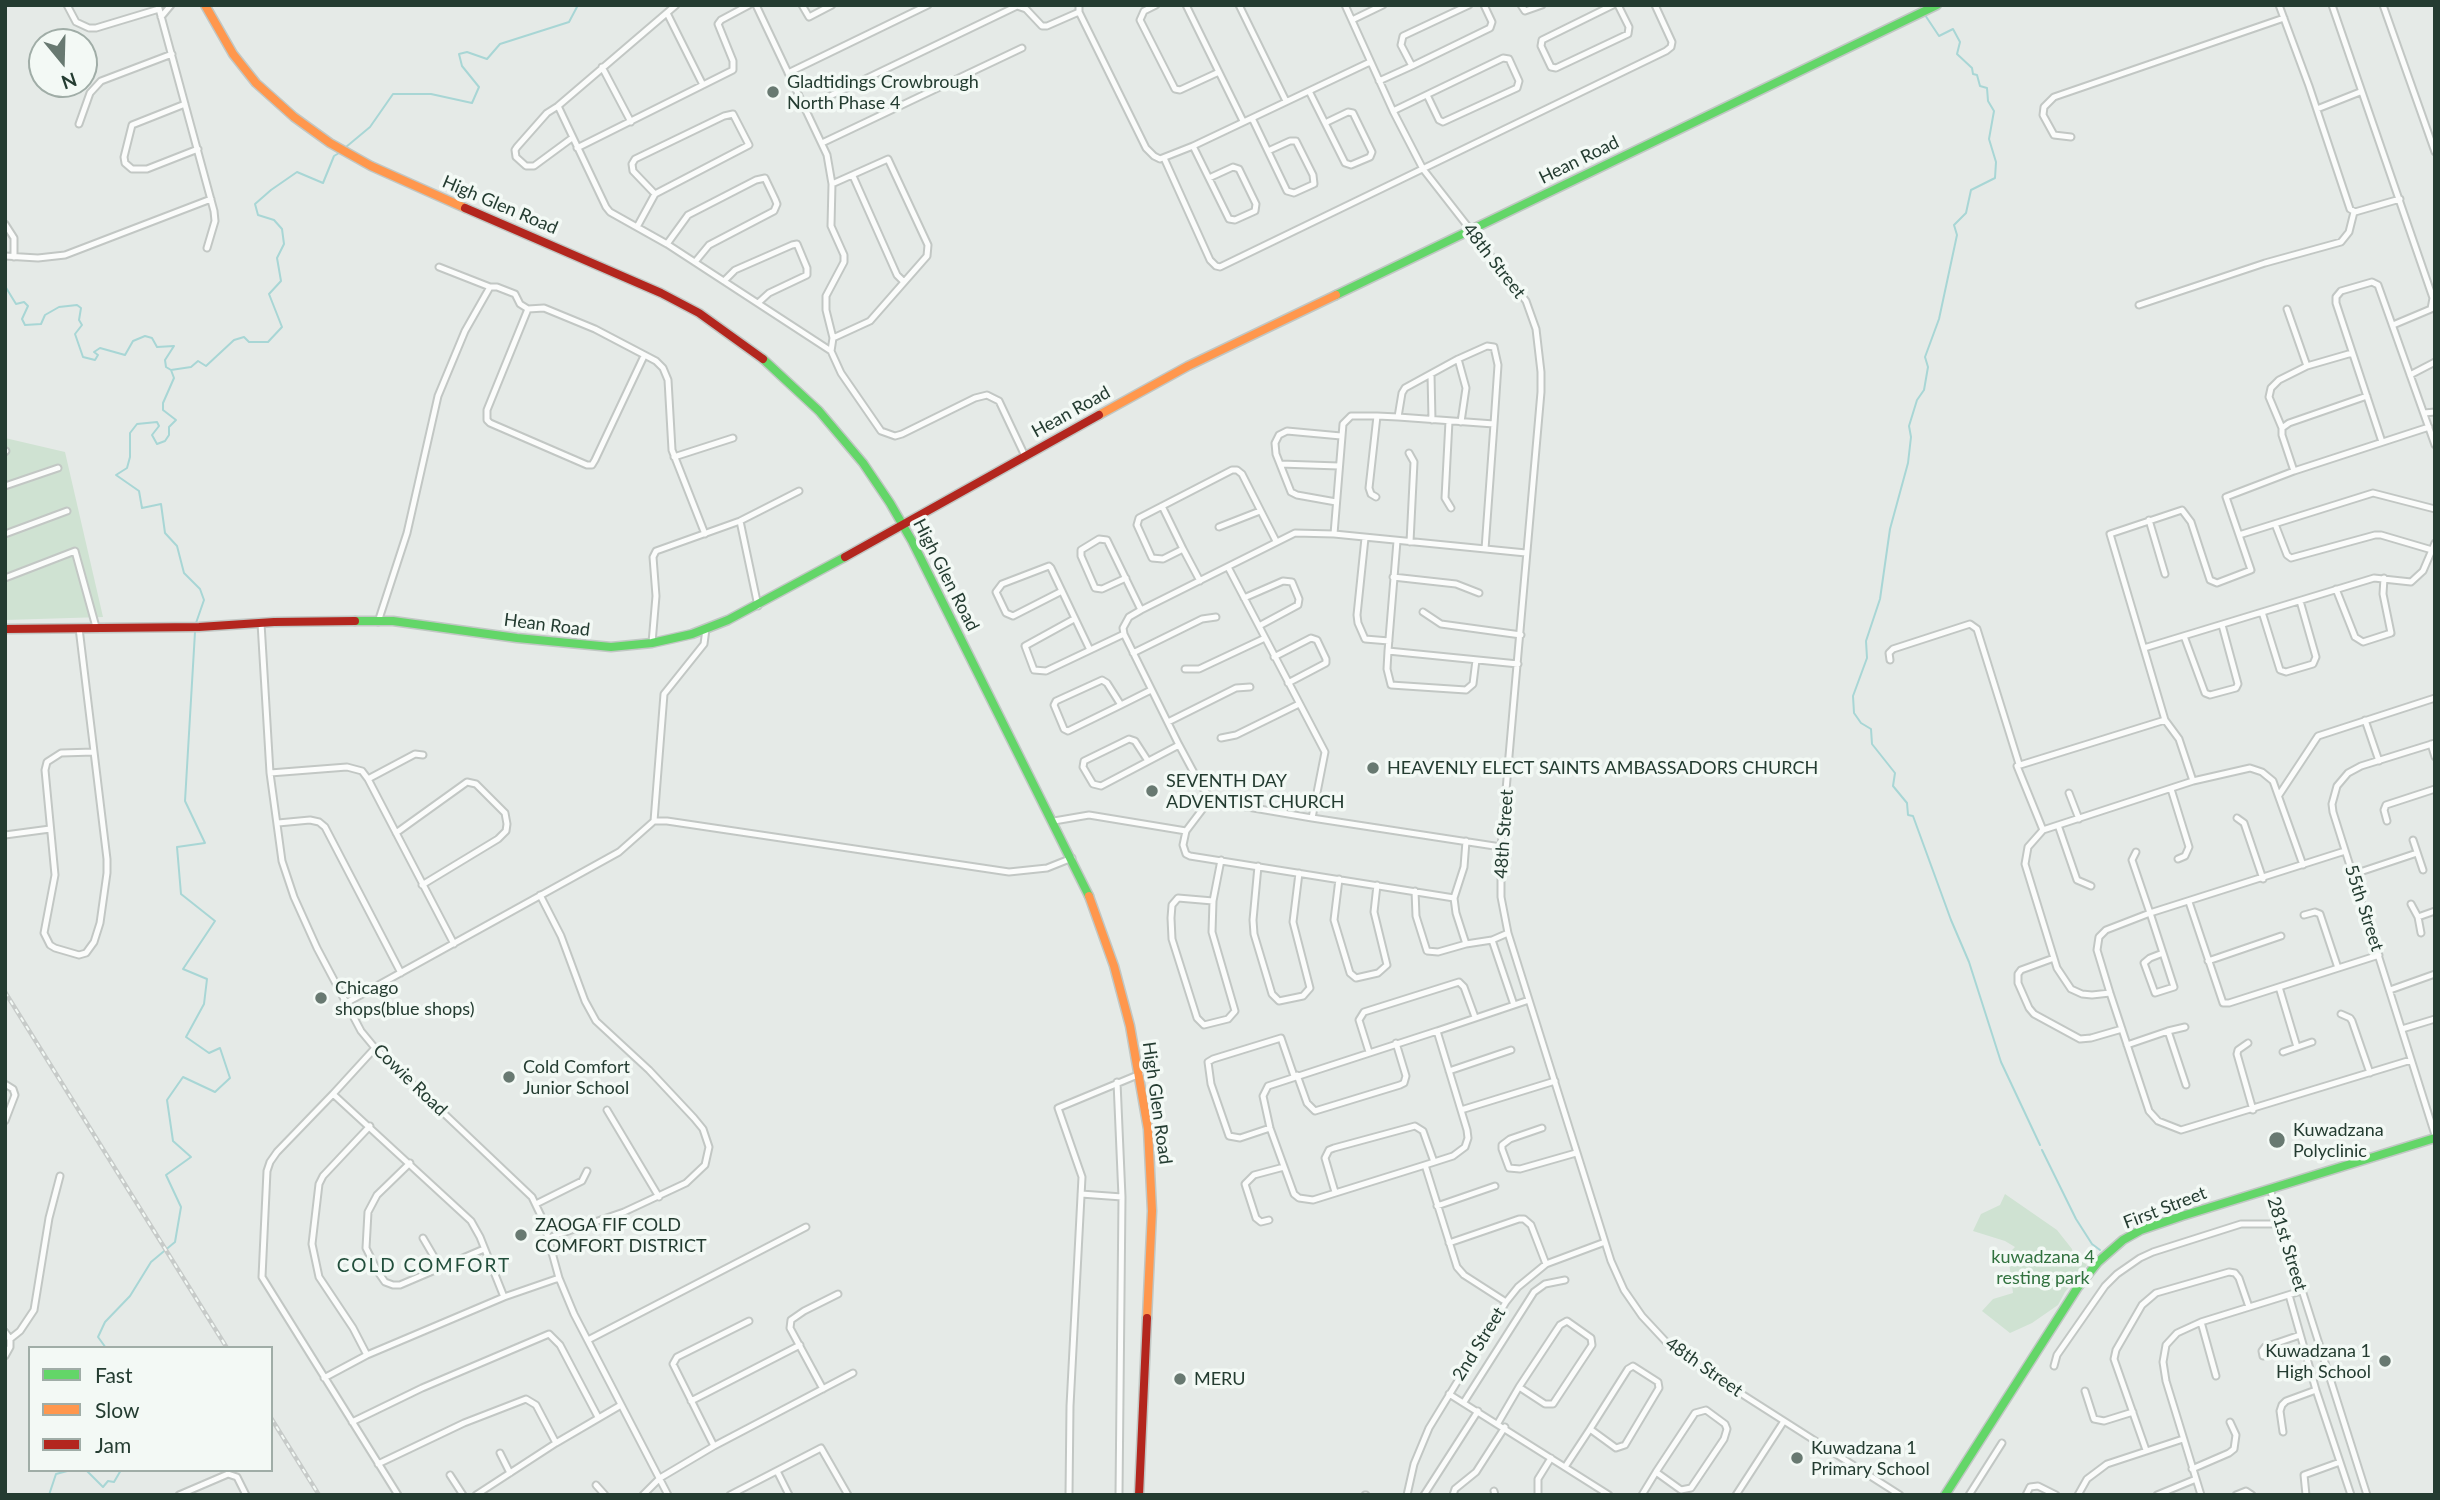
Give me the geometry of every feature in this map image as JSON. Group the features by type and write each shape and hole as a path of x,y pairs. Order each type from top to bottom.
{"street":[{"path":"67,5 76,22 89,28 159,7 211,199 215,221 208,248"},
{"path":"161,17 171,5"},
{"name":"High Glen Road","path":"205,5 233,54 256,83 294,117 330,143 413,185 661,293 723,328 777,370 819,411 863,463 902,524 1072,858 1094,907 1114,966 1140,1074 1148,1129 1152,1211 1139,1495"},
{"path":"572,138 534,166 526,166 516,157 514,150 547,113 676,5"},
{"path":"577,148 728,73 734,67 718,24 749,5"},
{"path":"756,5 827,155 832,184 831,226 844,255 844,262 826,296 826,310 833,338 831,351"},
{"path":"802,5 809,17 832,5"},
{"path":"788,74 928,5"},
{"path":"1156,5 1141,13 1140,20 1175,89 1180,90 1219,72"},
{"path":"1186,5 1243,121"},
{"path":"1239,5 1286,101"},
{"name":"48th Street","path":"1345,5 1393,111 1423,169 1526,301 1536,329 1541,392 1501,847 1501,897 1508,933 1605,1242 1625,1290 1655,1331 1693,1363 1900,1495"},
{"path":"1352,20 1383,5"},
{"path":"1412,66 1401,45 1404,36 1469,5"},
{"path":"1379,81 1490,28 1492,22 1484,5"},
{"path":"1521,5 1525,11 1542,5"},
{"path":"1616,5 1629,27 1628,34 1556,68 1550,67 1541,46 1542,40 1616,5"},
{"path":"1164,158 1210,260 1220,267 1666,51 1672,42 1655,5"},
{"name":"Hean Road","path":"5,628 393,621 611,647 652,643 706,629 758,606 1188,366 1937,5"},
{"path":"2279,5 2350,209 2354,212"},
{"path":"2332,5 2433,298 2433,309 2393,325"},
{"path":"2383,5 2435,152"},
{"path":"805,108 1011,9 1022,7 1042,26 1079,9 1146,148 1154,156 1164,158 1370,62"},
{"path":"667,13 703,85"},
{"path":"2071,137 2054,135 2043,116 2044,107 2054,97 2284,18"},
{"path":"822,143 1022,48"},
{"path":"79,124 90,93 101,82 172,54"},
{"path":"1393,111 1503,58 1509,59 1519,81 1517,88 1443,122 1439,120 1427,95"},
{"path":"603,67 631,122"},
{"path":"1309,91 1345,163 1351,165 1370,157 1372,152 1353,113 1348,112 1325,122"},
{"path":"2316,109 2360,92"},
{"path":"185,104 132,125 125,163 132,169 147,169 198,149"},
{"path":"558,106 610,212 667,244 831,351 841,373 881,431 895,436 902,434 975,398 987,395 999,401 1025,456"},
{"path":"637,227 655,194 750,145 733,114 635,159 632,164 633,172 655,194"},
{"path":"1252,118 1285,188 1290,193 1314,184 1313,175 1296,141 1268,151"},
{"path":"1193,146 1229,219 1235,220 1255,211 1256,204 1240,169 1233,167 1209,178"},
{"path":"832,184 888,159 928,245 927,256 870,321 833,338"},
{"path":"853,176 897,275 904,282"},
{"path":"667,244 688,215 765,178 775,199 774,211 709,245 695,262"},
{"path":"5,256 38,258 65,255 211,199"},
{"path":"2354,212 2400,199"},
{"path":"2139,305 2265,263 2341,242 2349,232 2354,212"},
{"path":"5,223 14,238 14,257"},
{"path":"724,281 735,270 797,244 807,268 807,275 769,293 758,303"},
{"path":"439,267 515,294 520,304 528,309 544,308 656,361 667,374 674,457 705,534"},
{"path":"2382,442 2336,303 2336,297 2341,291 2372,282 2376,283 2393,325 2435,445"},
{"path":"378,622 407,533 438,396 465,331 490,287"},
{"path":"528,309 487,410 487,420 587,465 592,465 595,460 644,356"},
{"path":"2287,309 2307,366"},
{"path":"1398,418 1403,390 1458,359 1487,346 1494,347 1498,365 1485,549"},
{"path":"2294,471 2282,428 2269,397 2271,388 2279,380 2307,366 2352,353"},
{"path":"1458,359 1466,387 1461,422"},
{"path":"2410,375 2435,362"},
{"path":"1431,374 1432,420"},
{"path":"2282,428 2289,423 2367,396"},
{"path":"2424,413 2435,411"},
{"path":"1334,534 1341,436 1347,418 1354,415 1494,424"},
{"path":"1376,497 1371,494 1369,488 1377,416"},
{"path":"1449,421 1445,498 1451,508"},
{"path":"2193,781 2179,739 2165,720 2110,534 2182,510 2191,522 2210,580 2215,583 2250,571 2226,497 2294,471 2429,427"},
{"path":"1336,502 1293,493 1280,464 1275,443 1276,438 1287,431 1341,436"},
{"path":"674,457 733,438"},
{"path":"1409,453 1414,462 1410,542"},
{"path":"1280,464 1339,466"},
{"path":"5,486 58,468"},
{"path":"1183,549 1155,560 1150,556 1137,520 1235,470 1241,474 1276,541"},
{"path":"652,643 656,606 653,557 656,551 740,521 799,491"},
{"path":"2239,535 2373,493 2435,509"},
{"path":"1162,506 1200,581"},
{"path":"5,534 67,511"},
{"path":"1219,527 1259,511"},
{"path":"2149,520 2165,573"},
{"path":"740,521 758,606"},
{"path":"2144,648 2374,578 2411,582 2423,571 2434,546 2381,535 2291,558 2287,555 2275,524"},
{"path":"1501,847 1230,804 1211,797 1201,786 1151,690 1124,634 1125,622 1142,610 1295,533 1334,534 1526,553"},
{"path":"1126,578 1102,589 1096,588 1080,556 1081,550 1099,538 1105,538 1126,578 1142,610"},
{"path":"1365,538 1356,614 1358,623 1365,639 1389,641"},
{"path":"1397,541 1387,669 1391,685 1466,690 1473,684 1476,660"},
{"path":"5,578 75,551 96,627"},
{"path":"1062,592 1013,616 1006,613 996,592 1002,584 1048,566 1062,592 1090,650"},
{"path":"1228,567 1325,752 1312,818"},
{"path":"1393,577 1456,584 1479,593"},
{"path":"2336,589 2355,637 2363,642 2391,633 2383,594 2384,578"},
{"path":"1244,598 1283,580 1292,582 1299,599 1298,605 1259,626"},
{"path":"2262,612 2280,670 2313,664 2316,657 2300,601"},
{"path":"1423,612 1441,624 1521,635"},
{"path":"1133,653 1202,620 1216,617"},
{"path":"1074,619 1025,646 1034,670 1046,671 1124,634"},
{"name":"Cowie Road","path":"261,622 270,773 282,861 287,880 317,948 361,1031 375,1048 517,1182 536,1204 559,1278 668,1495"},
{"path":"1890,660 1889,653 1893,649 1970,624 1977,629 2019,764 2017,767 2043,830"},
{"path":"2184,636 2204,693 2210,695 2236,688 2238,684 2221,625"},
{"path":"79,628 94,752 107,873 100,923 94,943 86,953 79,955 50,945 44,933 55,875 44,779 47,762 61,753 94,752"},
{"path":"654,821 664,694 704,644 706,629"},
{"path":"1185,669 1199,669 1265,638"},
{"path":"1274,657 1311,638 1317,640 1326,663 1288,683"},
{"path":"1388,651 1518,664"},
{"path":"1121,705 1107,683 1102,680 1056,701 1054,705 1064,729 1068,731 1121,705 1151,690"},
{"path":"1168,722 1236,688 1250,687"},
{"path":"2279,795 2318,736 2435,698"},
{"path":"1221,737 1236,735 1298,704"},
{"path":"2019,764 2165,720"},
{"path":"2365,720 2379,761"},
{"path":"1148,761 1135,741 1129,739 1084,761 1083,766 1093,784 1098,786 1179,746"},
{"path":"2433,743 2435,757"},
{"name":"55th Street","path":"2433,743 2348,773 2334,791 2333,812 2435,1136"},
{"path":"368,779 415,754 423,755"},
{"path":"270,773 347,767 362,771 454,944"},
{"path":"2110,993 2092,995 2071,989 2064,981 2054,958 2025,864 2028,847 2043,830 2193,781 2250,768 2268,775 2273,781 2303,865"},
{"path":"396,833 467,782 476,784 505,813 508,824 506,831 498,839 422,885"},
{"path":"2171,789 2189,847 2185,856 2178,859"},
{"path":"2387,821 2384,810 2386,805 2435,789"},
{"path":"2069,793 2079,819"},
{"path":"1211,797 1186,831 1182,845 1186,854 1454,898"},
{"path":"1054,821 1089,815 1186,831"},
{"path":"2237,818 2244,823 2263,879"},
{"path":"278,823 310,820 325,827 401,973"},
{"path":"346,1003 619,852 654,821 1009,872 1047,868 1072,858"},
{"path":"2058,825 2077,880 2091,886"},
{"path":"5,835 50,829"},
{"path":"2413,840 2423,870"},
{"path":"1466,841 1464,867 1454,898 1466,944"},
{"path":"2136,852 2132,860 2150,913 2163,953 2174,987 2155,993 2144,963 2163,953"},
{"path":"2345,852 2150,913 2106,930 2099,937 2097,950 2126,1045 2153,1118 2181,1130 2411,1060"},
{"path":"2354,874 2417,853"},
{"path":"1213,901 1182,897 1172,905 1172,939 1197,1018 1204,1025 1228,1019 1234,1012 1212,932 1213,901 1221,860"},
{"path":"1258,866 1253,927 1272,994 1279,1001 1303,996 1310,988 1293,922 1299,873"},
{"path":"1339,879 1333,915 1350,973 1356,978 1378,973 1387,965 1374,912 1377,885"},
{"path":"1415,891 1416,916 1427,951 1438,953 1466,944 1492,940 1508,933"},
{"path":"541,895 596,1021 649,1070 703,1129 709,1147 705,1165 686,1183 624,1212 548,1238"},
{"path":"2189,902 2223,1003 2379,956"},
{"path":"2411,904 2418,917 2421,933"},
{"path":"2304,915 2315,912 2320,914 2338,968"},
{"path":"2418,917 2435,912"},
{"path":"2208,961 2281,936"},
{"path":"1492,940 1514,1005"},
{"path":"2054,958 2021,970 2018,974 2018,983 2029,1008 2080,1039 2122,1029"},
{"path":"2390,990 2435,974"},
{"path":"1368,1052 1359,1020 1364,1012 1459,982 1464,987 1475,1017"},
{"path":"2279,987 2297,1047"},
{"path":"1437,1031 1467,1130 1465,1147 1453,1156 1313,1200 1299,1198 1294,1194 1263,1102 1265,1091 1273,1083 1529,1000"},
{"path":"2341,1014 2353,1021 2370,1073"},
{"path":"2402,1029 2435,1019"},
{"path":"2126,1045 2185,1027"},
{"path":"2168,1031 2186,1085"},
{"path":"1270,1128 1240,1138 1229,1136 1211,1084 1208,1062 1280,1038 1307,1103 1315,1111 1404,1083 1406,1076 1396,1043"},
{"path":"2283,1052 2312,1042"},
{"path":"2248,1043 2238,1050 2237,1054 2253,1110"},
{"path":"375,1048 276,1152 270,1162 267,1171 261,1270 265,1286 398,1495"},
{"path":"1449,1071 1511,1050"},
{"path":"1069,1495 1070,1406 1082,1177 1058,1108 1140,1074"},
{"path":"1461,1110 1555,1081"},
{"path":"1117,1082 1122,1197 1119,1495"},
{"path":"5,1084 13,1089 15,1095 5,1121"},
{"path":"333,1094 471,1221 504,1297"},
{"path":"607,1110 659,1197"},
{"path":"1335,1192 1325,1158 1329,1150 1334,1148 1415,1125 1423,1131 1434,1162"},
{"path":"368,1355 319,1277 312,1244 319,1184 323,1176 370,1126"},
{"path":"1542,1128 1510,1139 1502,1145 1509,1168 1521,1169 1576,1153"},
{"name":"First Street","path":"1945,1495 2078,1287 2098,1262 2123,1240 2141,1230 2435,1136"},
{"path":"410,1163 370,1205 366,1222 366,1248 377,1272 385,1282 400,1285 484,1249"},
{"path":"1425,1165 1460,1271 1506,1301"},
{"path":"1269,1220 1261,1222 1256,1218 1245,1184 1254,1175 1283,1167"},
{"path":"536,1204 582,1181 587,1171"},
{"path":"10,1339 20,1331 34,1310 49,1218 60,1176"},
{"path":"1437,1206 1495,1186"},
{"name":"281st Street","path":"2270,1189 2367,1495"},
{"path":"1082,1194 1122,1197"},
{"path":"1449,1243 1524,1219 1531,1225 1546,1264"},
{"path":"2054,1366 2057,1355 2105,1286 2140,1258 2241,1224 2281,1224"},
{"path":"588,1340 806,1227"},
{"path":"423,1238 440,1267"},
{"name":"2nd Street","path":"1407,1495 1421,1444 1506,1301 1518,1287 1546,1264 1605,1242"},
{"path":"2146,1450 2114,1359 2116,1350 2135,1317 2156,1293 2232,1272 2239,1278 2249,1307"},
{"path":"324,1378 368,1355 504,1297 559,1278"},
{"path":"1464,1402 1534,1292 1545,1284 1565,1280"},
{"path":"2201,1495 2164,1373 2164,1353 2171,1338 2201,1322 2301,1291"},
{"path":"823,1389 790,1328 791,1320 838,1294"},
{"path":"2289,1295 2316,1390 2351,1495"},
{"path":"714,1446 673,1364 677,1357 749,1321"},
{"path":"1497,1423 1519,1387 1563,1322 1571,1323 1591,1338 1592,1345 1553,1404 1545,1404 1519,1387"},
{"path":"2201,1322 2216,1376"},
{"path":"5,1332 10,1339 10,1347 5,1356"},
{"path":"352,1422 422,1388 549,1334 559,1345 598,1418"},
{"path":"2263,1356 2265,1347 2300,1335"},
{"path":"691,1401 800,1345"},
{"path":"1564,1467 1628,1368 1633,1366 1658,1382 1659,1388 1622,1447 1616,1447 1590,1429"},
{"path":"643,1495 660,1478 714,1446 853,1373"},
{"path":"2283,1432 2280,1411 2282,1405 2316,1390"},
{"path":"2085,1391 2094,1419 2099,1421 2133,1412"},
{"path":"1449,1394 1609,1495"},
{"path":"379,1464 464,1423 526,1399 536,1405 555,1443"},
{"path":"476,1495 555,1443 621,1405"},
{"path":"1642,1495 1656,1472 1698,1411 1706,1410 1725,1424 1727,1429 1724,1439 1691,1488 1681,1490 1656,1472"},
{"path":"1424,1495 1478,1411"},
{"path":"1736,1495 1784,1421"},
{"path":"2192,1469 2234,1449 2236,1435 2230,1422"},
{"path":"1453,1495 1455,1489 1476,1472 1504,1427"},
{"path":"2078,1495 2087,1479 2099,1468 2183,1439"},
{"path":"1969,1495 2002,1443"},
{"path":"734,1494 821,1448 848,1495"},
{"path":"500,1453 510,1473"},
{"path":"1538,1495 1538,1479 1551,1458"},
{"path":"2306,1495 2304,1475 2340,1462"},
{"path":"777,1471 789,1495"},
{"path":"179,1495 228,1474 237,1477 246,1495"},
{"path":"450,1475 463,1495"},
{"path":"2157,1495 2196,1479"},
{"path":"596,1485 605,1495"},
{"path":"2026,1495 2030,1488 2038,1486 2056,1495"},
{"path":"2236,1495 2246,1491 2252,1495"}],"green space":[{"path":"5,438 65,452 103,617 5,620"},
{"name":"kuwadzana 4 resting park","path":"2005,1194 2057,1230 2072,1249 2073,1255 2087,1265 2058,1305 2032,1323 2010,1333 1982,1311 1993,1299 2013,1293 2008,1254 2015,1247 1973,1231 1981,1214 2000,1205"}],"waterway":[{"path":"346,147 370,127 393,94 431,94 472,103 479,87 462,66 459,54 467,52 487,59 500,44 569,22 578,5"},
{"path":"1925,15 1939,36 1953,29 1960,42 1957,54 1972,68 1980,86 1987,88 1988,101 1994,111 1989,139 1996,162 1995,178 1971,190 1966,213 1954,225 1957,235 1939,319 1925,357 1928,367 1924,390 1917,400 1909,426 1911,437 1908,463 1890,529 1880,599 1866,641 1867,658 1853,696 1854,713 1861,723 1871,729 1872,744 1895,773 1893,786 1907,803 1908,815 1913,816 1969,962 2001,1062 2040,1145"},
{"path":"5,286 16,304 24,302 28,306 22,319 25,325 41,324 45,315 59,307 77,305 81,308 79,320 82,325 75,334 83,357 95,360 98,355 94,352 100,348 125,355 133,341 145,336 152,338 157,347 174,346 165,360 166,367 171,370 191,367 198,361 206,366 234,340 244,337 249,342 268,342 282,327 269,294 281,281 277,258 284,244 282,229 274,220 258,215 255,204 297,172 323,183 334,156 339,153"},
{"path":"171,370 174,378 163,403 163,410 176,420 169,427 169,435 165,441 157,444 152,435 159,426 157,422 137,424 130,433 127,468 116,475 139,491 142,508 161,504 165,533 177,546 184,573 200,589 204,600 196,623"},
{"path":"105,1346 98,1337 105,1322 130,1296 151,1262 175,1242 181,1207 166,1175 191,1157 173,1141 167,1100 183,1077 215,1092 230,1078 220,1048 209,1053 186,1037 204,1004 207,979 183,969 215,921 181,894 177,847 205,843 185,801 195,632"},
{"path":"2042,1150 2076,1219 2092,1244 2100,1250"},
{"path":"49,1495 56,1474 64,1472"},
{"path":"88,1472 103,1487 108,1481 114,1482 120,1472"}],"railway":[{"path":"5,992 226,1346"},
{"path":"273,1421 319,1495"}],"traffic: fast":[{"path":"1336,295 1937,5"},
{"path":"763,359 819,411 863,463 890,503 912,541 1089,896"},
{"path":"355,621 393,621 517,638 611,647 652,643 692,634 728,620 845,557"},
{"path":"1945,1495 2078,1287 2098,1262 2123,1240 2141,1230 2182,1216 2435,1138"}],"traffic: slow":[{"path":"205,5 233,54 256,83 294,117 330,143 371,166 465,208"},
{"path":"1099,415 1188,366 1336,295"},
{"path":"1089,896 1114,966 1130,1026 1148,1129 1152,1211 1147,1318"}],"traffic: jam":[{"path":"465,208 661,293 699,313 763,359"},
{"path":"845,557 1099,415"},
{"path":"5,629 199,627 274,622 355,621"},
{"path":"1139,1495 1147,1318"}],"place":[{"name":"Gladtidings Crowbrough North Phase 4","path":"773,92"},
{"name":"HEAVENLY ELECT SAINTS AMBASSADORS CHURCH","path":"1373,768"},
{"name":"SEVENTH DAY ADVENTIST CHURCH","path":"1152,791"},
{"name":"Chicago shops(blue shops)","path":"321,998"},
{"name":"Cold Comfort Junior School","path":"509,1077"},
{"name":"Kuwadzana Polyclinic","path":"2277,1140"},
{"name":"ZAOGA FIF COLD COMFORT DISTRICT","path":"521,1235"},
{"name":"Kuwadzana 1 High School","path":"2385,1361"},
{"name":"MERU","path":"1180,1379"},
{"name":"Kuwadzana 1 Primary School","path":"1797,1458"}],"district":[{"name":"COLD COMFORT","path":"424,1266"}]}
